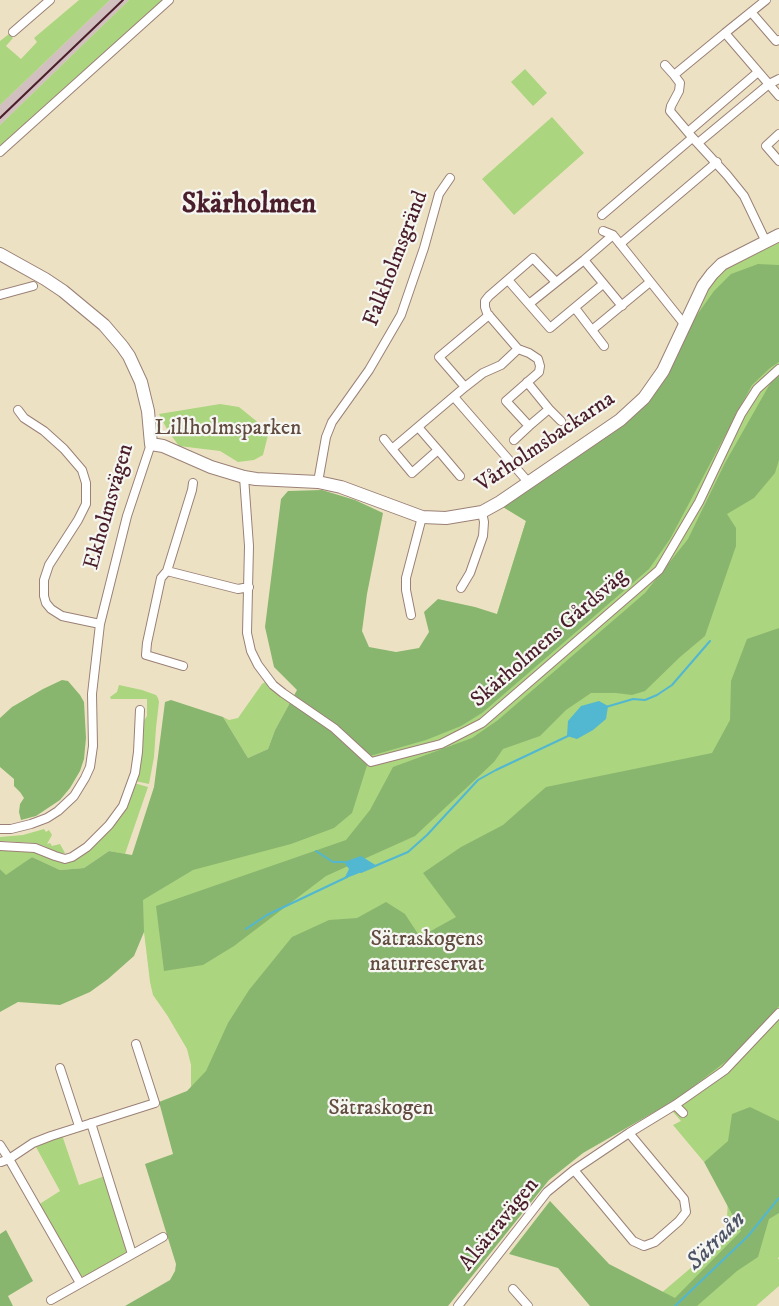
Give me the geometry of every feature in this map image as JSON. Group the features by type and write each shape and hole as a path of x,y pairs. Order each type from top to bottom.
{"street":[{"path":"13,32 50,0"},
{"path":"0,152 169,0"},
{"path":"674,75 766,0"},
{"path":"751,12 776,42 779,40"},
{"path":"725,33 779,96"},
{"path":"665,65 680,83 670,111 717,162 744,196 766,242"},
{"path":"693,137 758,72"},
{"path":"602,215 693,137 779,79"},
{"path":"779,134 766,146 779,161"},
{"path":"620,244 717,162"},
{"name":"Falkholmsgränd","path":"318,482 326,437 332,423 369,370 401,315 424,248 439,194 450,178"},
{"path":"603,231 613,235 685,325"},
{"path":"529,304 613,235"},
{"name":"Vårholmsbackarna","path":"151,444 163,446 211,467 244,477 318,482 341,487 422,517 446,518 482,512 529,483 627,415 644,398 663,371 703,286 717,269 735,256 779,235"},
{"name":"Ekholmsvägen","path":"0,254 63,291 114,336 129,357 141,382 149,419 151,444 127,516 100,624 92,694 93,746 90,767 74,796 47,818 31,825 0,829"},
{"path":"529,426 506,401 539,372 538,359 518,349 489,315 485,301 533,258 556,282"},
{"path":"584,260 622,306"},
{"path":"508,280 550,328 603,284"},
{"path":"592,330 651,282"},
{"path":"0,295 33,286"},
{"path":"575,308 604,346"},
{"path":"465,387 439,357 489,315"},
{"path":"392,449 465,387 483,373 501,365 518,349"},
{"name":"Skärholmens Gårdsväg","path":"249,587 247,633 251,651 265,675 283,693 334,728 371,762 441,744 482,723 659,570 699,502 751,397 756,389 779,369"},
{"path":"528,382 561,421"},
{"path":"454,397 529,483"},
{"path":"514,440 549,409"},
{"name":"Ekholmsvägen","path":"18,410 24,418 44,431 64,449 82,470 86,483 86,504 49,565 44,580 46,603 62,616 100,624"},
{"path":"418,427 460,476"},
{"path":"384,439 412,472 438,450"},
{"path":"167,570 238,589 249,587 249,546 244,477"},
{"path":"183,666 146,655 161,578 167,570 193,483"},
{"path":"461,588 470,573 483,536 482,512"},
{"path":"411,615 406,578 422,517"},
{"path":"0,846 35,848 64,859 72,857 87,847 109,825 123,806 135,773 140,710"},
{"name":"Alsätravägen","path":"458,1306 547,1192 574,1170 725,1070 779,1013"},
{"path":"5,1160 33,1143 79,1126 155,1103 136,1044"},
{"path":"60,1068 79,1126"},
{"path":"675,1105 683,1113"},
{"path":"91,1123 132,1254"},
{"path":"574,1170 633,1240 644,1246 655,1242 686,1212 684,1199 629,1133"},
{"path":"0,1145 5,1160 80,1283"},
{"path":"51,1300 164,1237"},
{"path":"513,1289 528,1306"}],"shaded area":[{"path":"110,0 129,0 0,125 0,105"}],"green space":[{"path":"79,0 110,0 0,105 0,41 9,34 13,38 6,46 21,59 37,42 34,38"},
{"path":"129,0 163,0 0,147 0,125"},
{"path":"525,69 547,93 533,106 511,82"},
{"path":"552,117 584,153 514,215 482,179"},
{"name":"Sätraskogens naturreservat","path":"779,242 779,1286 756,1306 646,1306 726,1238 729,1178 710,1157 704,1162 673,1125 681,1121 666,1104 191,1089 191,1065 187,1049 153,995 144,932 137,913 143,869 497,614 526,521 503,507 639,410 707,289 721,271"},
{"path":"758,264 779,265 779,362 752,385 670,539 649,569 482,713 461,726 426,740 370,756 352,813 334,828 291,844 193,870 143,900 144,932 134,956 108,979 90,992 60,1005 18,1002 0,1012 0,869 6,875 32,857 60,870 84,868 109,851 132,855 154,787 165,702 171,700 223,717 248,758 268,749 275,730 297,690 274,667 265,627 281,499 288,491 322,490 355,500 383,513 362,631 369,647 396,652 419,648 429,632 424,612 438,599 497,614 526,521 503,507 621,425 714,291 731,274"},
{"path":"779,374 779,460 775,473 754,498 727,514 736,528 736,546 705,636 645,691 632,695 591,693 566,710 540,736 503,749 494,762 415,836 326,876 234,946 203,965 164,971 156,906 346,840 370,810 393,767 472,738 498,720 645,593 688,539 725,463 771,382"},
{"name":"Lillholmsparken","path":"220,404 239,407 260,424 268,435 263,455 254,460 238,462 220,451 179,446 159,414"},
{"name":"Sätraskogen","path":"779,628 779,1006 770,1018 729,1059 677,1099 583,1153 549,1180 448,1306 125,1306 170,1280 175,1271 176,1264 145,1164 173,1154 159,1102 187,1091 206,1071 228,1023 249,990 292,937 329,920 357,918 386,902 405,914 420,937 456,917 423,873 461,847 503,825 546,787 712,753 730,720 731,681 747,639"},
{"path":"62,680 68,681 84,702 86,738 84,759 80,771 60,800 36,816 21,820 20,804 24,798 14,786 14,779 0,767 0,718 12,707"},
{"path":"265,682 290,703 275,730 268,749 248,758 223,717 229,720 238,718"},
{"path":"119,685 142,690 158,698 154,757 149,784 135,781 143,722 147,716 147,699 111,699 110,697 117,692"},
{"path":"134,783 148,787 125,854 109,851 84,868 60,870 32,857 6,876 0,869 0,851 34,851 61,862 72,861 80,857 97,842"},
{"path":"44,829 46,832 49,830 52,835 47,844 50,843 52,846 60,844 65,853 58,853 35,843 0,841 0,837 23,835"},
{"path":"750,1107 779,1121 779,1213 769,1219 758,1257 737,1271 697,1306 590,1306 558,1268 509,1254 550,1201 609,1264 675,1298 741,1231 704,1162 728,1141 732,1114"},
{"path":"62,1135 79,1185 105,1176 128,1251 84,1277 80,1276 38,1205 60,1191 36,1147"},
{"path":"6,1230 33,1281 8,1296 13,1306 0,1306 0,1234"}],"water":[{"path":"599,701 608,706 606,719 577,739 567,736 568,721 581,706"},
{"path":"361,856 377,866 344,879 349,869 344,862"}],"waterway":[{"path":"606,707 633,699 645,700 657,695 672,685 710,641"},
{"path":"361,872 408,852 478,780 568,736"},
{"path":"316,851 333,862 344,862"},
{"path":"246,929 267,915 347,877"},
{"name":"Sätraån","path":"675,1306 748,1236 779,1198"}],"railway":[{"path":"0,118 123,0"}],"district":[{"name":"Skärholmen","path":"249,206"}]}
